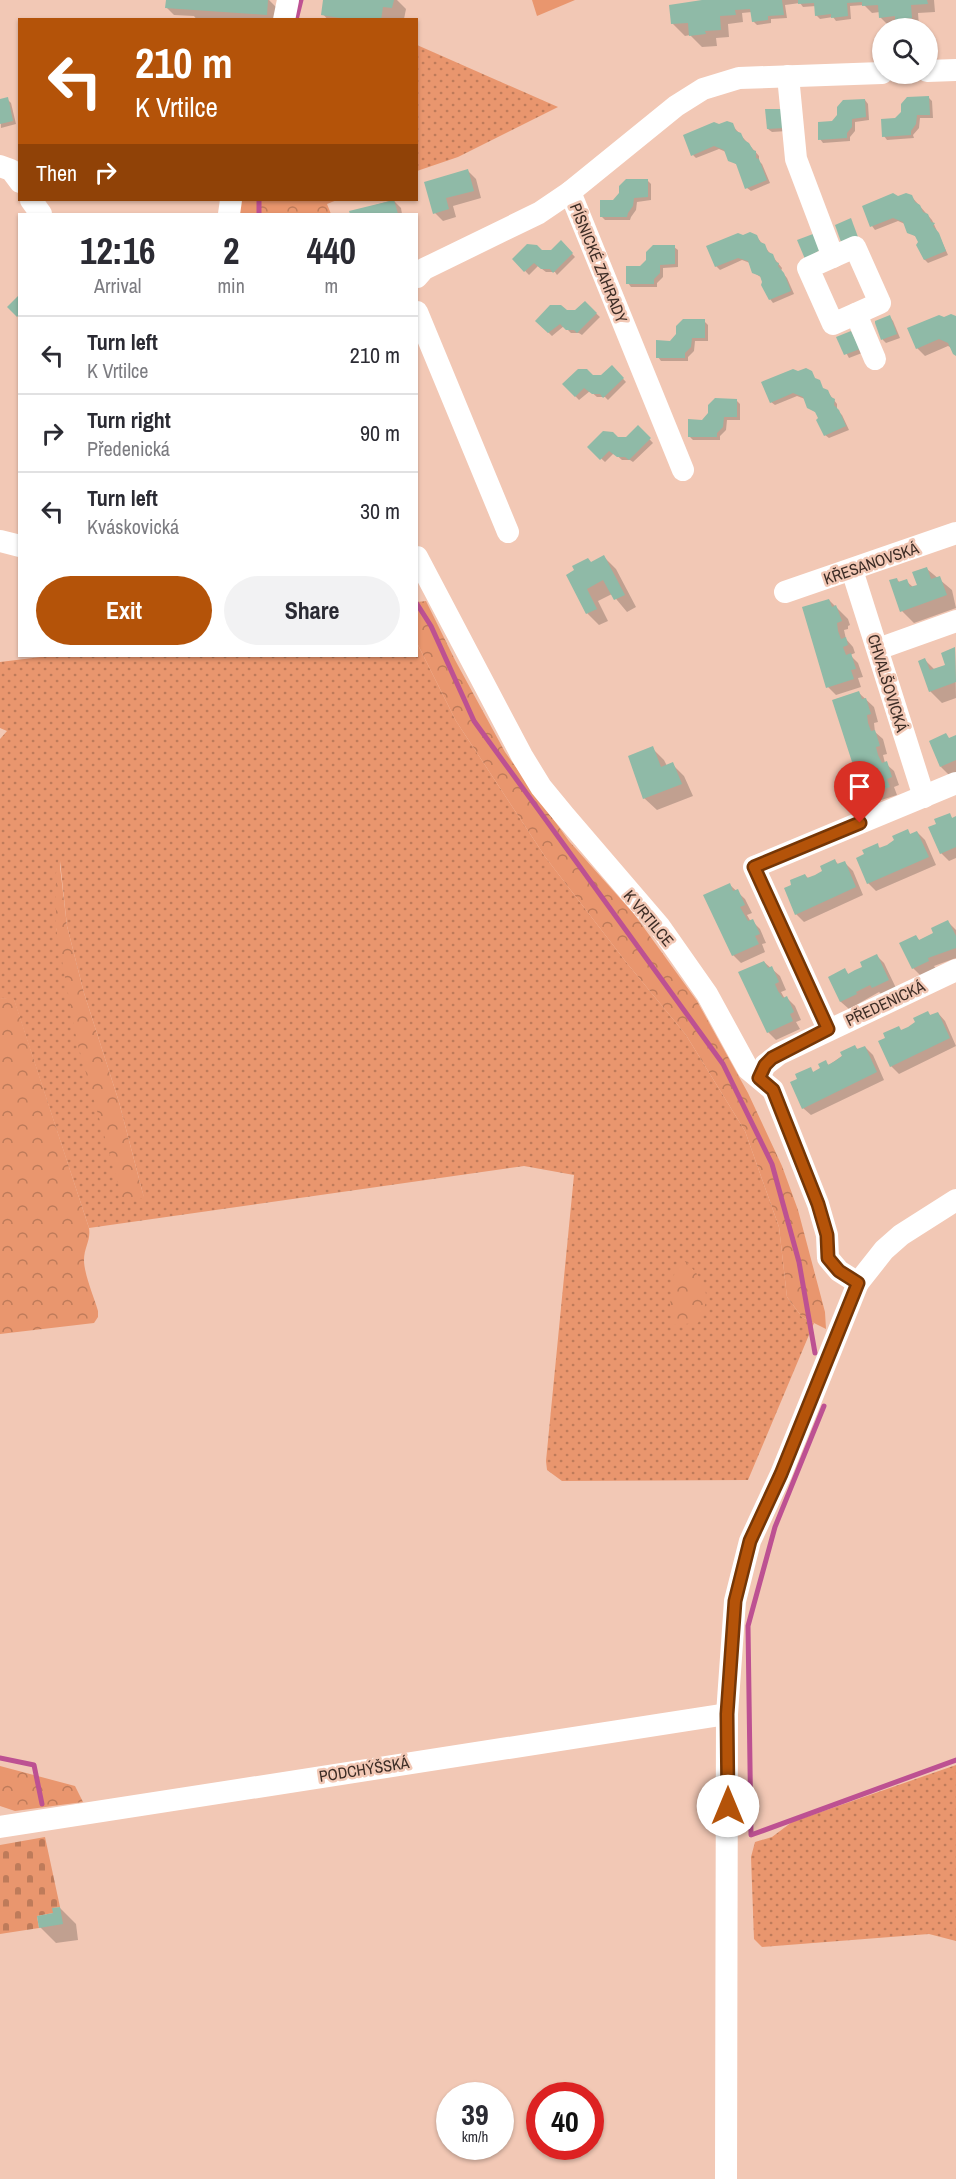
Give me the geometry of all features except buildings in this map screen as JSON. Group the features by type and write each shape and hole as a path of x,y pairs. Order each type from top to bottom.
{"street":[{"path":"284,18 288,0"},
{"path":"938,71 956,70"},
{"name":"PÍSNICKÉ ZAHRADY","path":"683,470 570,192 676,106 703,89 739,78 872,73"},
{"path":"788,76 796,159 833,257"},
{"path":"0,166 11,170 18,179"},
{"path":"418,276 424,269 538,213 570,192"},
{"path":"855,247 880,303 856,314 833,324 808,268 855,247"},
{"path":"418,314 508,532"},
{"path":"856,314 875,359"},
{"name":"KŘESANOVSKÁ","path":"785,592 956,533"},
{"path":"0,541 18,546"},
{"name":"K VRTILCE","path":"418,559 522,756 541,787 660,927 707,994 748,1069 773,1090 818,1204 827,1235 828,1258 839,1271 858,1283"},
{"name":"CHVALŠOVICKÁ","path":"852,570 924,796"},
{"path":"878,649 956,621"},
{"path":"828,1029 754,867 956,783"},
{"name":"PŘEDENICKÁ","path":"759,1078 765,1065 772,1058 828,1029 956,970"},
{"path":"726,2179 727,1714 735,1601 750,1541 781,1474 858,1283 884,1250 901,1235 956,1200"},
{"name":"PODCHÝŠSKÁ","path":"0,1827 727,1714"}],"green space":[{"path":"532,0 575,0 537,16"},
{"path":"418,45 558,107 458,157 418,171"},
{"path":"238,201 334,201 327,204 331,213 236,213"},
{"path":"426,601 505,752 569,841 634,914 697,1001 748,1093 782,1166 798,1210 825,1312 826,1329 802,1317 787,1297 779,1227 745,1131 686,1035 546,858 456,721 418,645 418,602"},
{"path":"418,645 456,721 546,858 686,1035 745,1131 779,1227 787,1297 802,1317 814,1323 748,1480 562,1481 547,1470 546,1461 574,1175 524,1166 89,1228 14,1000 0,998 0,739 7,731 0,728 0,662 41,657 418,657","holes":["60,861 67,926 84,993 119,1102 144,1198 56,928"]},
{"path":"59,858 67,926 84,993 119,1102 144,1198 123,1200 77,1042 56,928 56,873"},
{"path":"0,998 14,999 89,1228 84,1266 98,1311 98,1317 94,1323 0,1334"},
{"path":"686,1261 703,1283 705,1304 698,1323 672,1325 670,1305 675,1268"},
{"path":"956,1765 956,1941 929,1934 762,1947 754,1939 751,1857 755,1842 772,1837 792,1822"},
{"path":"0,1766 75,1786 83,1802 15,1811 0,1806"},
{"path":"45,1837 60,1907 53,1908 53,1913 37,1916 39,1928 0,1934 0,1845"}],"waterway":[{"path":"296,18 301,0"},
{"path":"259,201 259,213"},
{"path":"418,606 431,626 474,721 723,1064 772,1164 799,1262 815,1353"},
{"path":"824,1406 775,1527 748,1626 751,1835 956,1760"},
{"path":"0,1758 34,1765 42,1804"}],"route":[{"path":"728,1806 727,1714 735,1601 750,1541 781,1474 858,1283 839,1271 828,1258 827,1235 818,1204 773,1090 759,1078 765,1065 779,1053 828,1029 754,867 860,823"}]}
